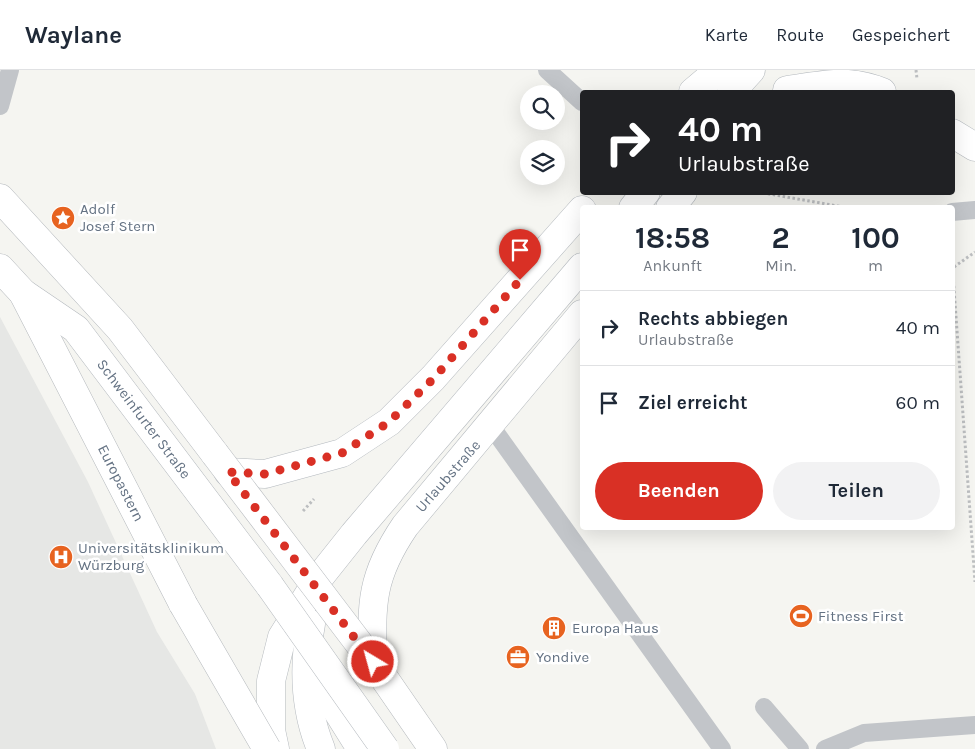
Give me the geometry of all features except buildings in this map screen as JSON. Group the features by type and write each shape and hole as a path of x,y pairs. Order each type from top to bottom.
{"street":[{"path":"695,90 719,70"},
{"path":"733,90 750,70"},
{"path":"788,90 842,70"},
{"path":"792,90 837,83 862,84 877,90"},
{"path":"955,135 975,147"},
{"path":"587,205 595,195"},
{"path":"635,205 644,195"},
{"path":"672,205 681,195"},
{"path":"0,198 120,329 373,662 432,749"},
{"path":"222,463 265,474 342,453 389,422 434,378 580,212"},
{"name":"Schweinfurter Straße","path":"0,268 24,293 76,329 270,586 385,749"},
{"path":"275,749 271,730 271,681 282,637 319,578 354,534 580,269"},
{"name":"Europastern","path":"24,293 183,604 267,749"},
{"name":"Urlaubstraße","path":"373,662 371,615 379,570 388,551 405,526 491,426 580,316"},
{"path":"319,578 308,639 306,671 307,701 313,730 321,749"},
{"path":"308,639 336,709 361,749"}],"lane":[{"path":"0,106 10,70"},
{"path":"547,70 580,100"},
{"path":"955,212 975,210"},
{"path":"491,426 722,749"},
{"path":"764,707 800,749"},
{"path":"825,749 864,734 975,724"}],"path":[{"path":"775,195 832,205"},
{"path":"955,266 975,252"},
{"path":"955,282 975,582"}],"shaded area":[{"name":"Universitätsklinikum Würzburg","path":"0,317 88,482 157,632 195,694 216,749 0,749"}],"place":[{"name":"Adolf Josef Stern","path":"63,218"},
{"name":"Universitätsklinikum Würzburg","path":"61,557"},
{"name":"Fitness First","path":"801,616"},
{"name":"Europa Haus","path":"554,628"},
{"name":"Yondive","path":"518,657"}],"route":[{"path":"373,662 228,472 265,474 342,453 389,422 434,378 520,280"}]}
